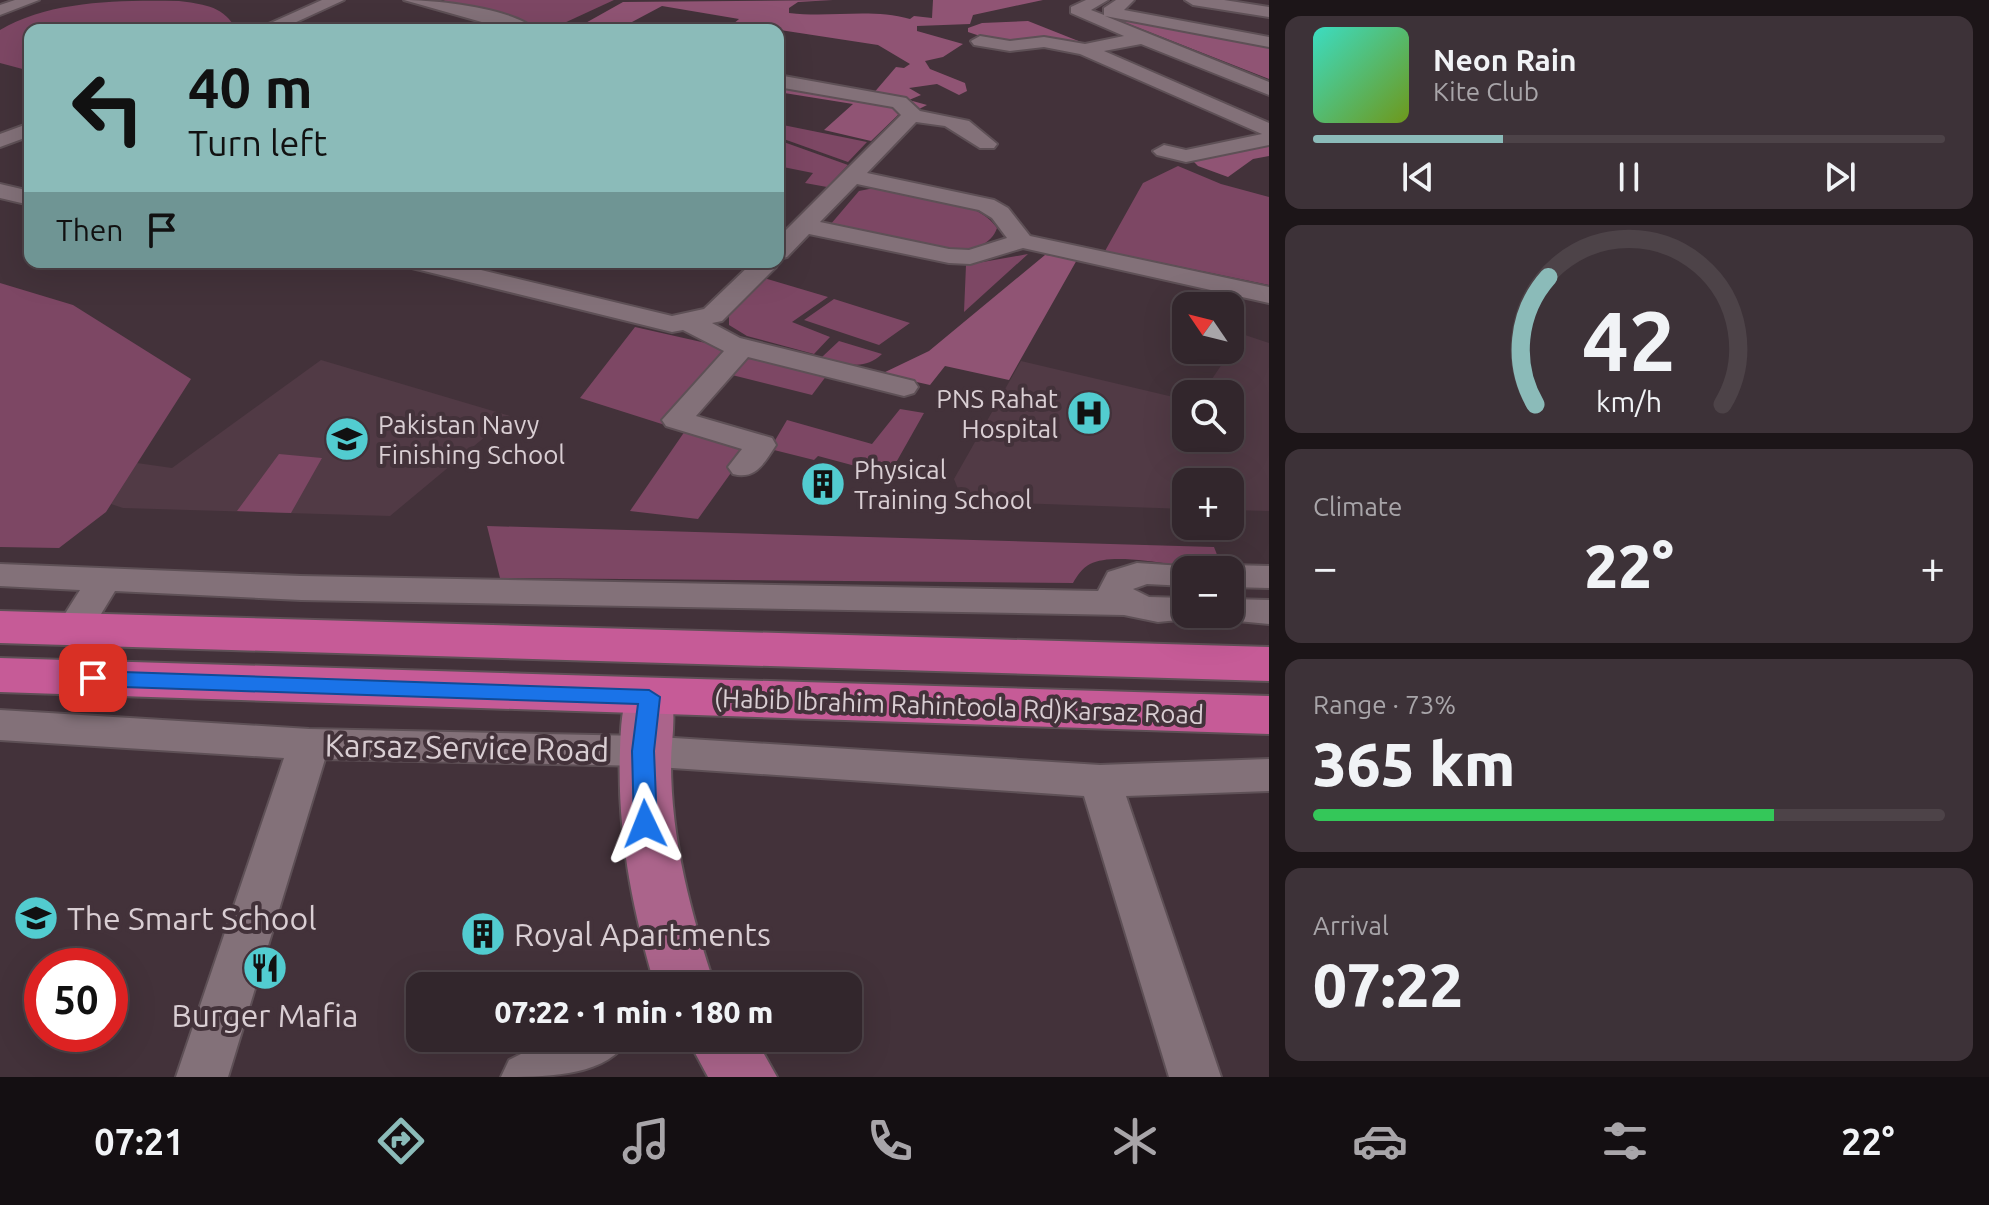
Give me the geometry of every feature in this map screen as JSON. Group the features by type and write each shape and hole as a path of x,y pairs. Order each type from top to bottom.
{"highway":[{"path":"0,627 1269,664"},
{"name":"(Habib Ibrahim Rahintoola Rd)Karsaz Road","path":"0,675 646,724 1269,715"}],"main road":[{"path":"646,724 645,824 667,929 681,972"},
{"path":"728,1052 745,1077"}],"street":[{"path":"0,10 31,0"},
{"path":"278,24 336,0"},
{"path":"412,0 471,11 509,24"},
{"path":"1100,0 1070,7 1269,89"},
{"path":"1126,0 1110,12 1269,42"},
{"path":"1193,0 1269,12"},
{"path":"445,24 471,11"},
{"path":"1085,49 1143,38"},
{"path":"980,41 1010,46 1044,42 1085,49 1269,130"},
{"path":"1135,71 1196,59"},
{"path":"784,82 899,102 910,110 911,116"},
{"path":"1239,116 1269,110"},
{"path":"911,116 940,118 969,127 987,144"},
{"path":"784,246 911,116"},
{"path":"0,141 24,131"},
{"path":"1164,151 1186,156 1269,139"},
{"path":"854,177 986,205 1000,213 1022,241"},
{"path":"0,191 24,197"},
{"path":"804,226 949,256 970,257 1022,241 1269,295"},
{"path":"442,268 672,324 713,315 761,268"},
{"path":"689,322 742,347 904,387"},
{"path":"742,347 677,420 761,445 744,467"},
{"path":"1125,603 1116,595 1115,587 1120,580 1133,574 1172,575"},
{"path":"0,575 301,588 1125,603 1141,609 1172,610"},
{"path":"1244,576 1269,577"},
{"path":"74,628 105,579"},
{"path":"1244,611 1269,612"},
{"name":"Karsaz Service Road","path":"0,725 309,744 646,724 1100,781 1269,775"},
{"path":"202,1077 309,744"},
{"path":"1100,781 1195,1077"},
{"path":"527,1077 576,1052"}],"shaded area":[{"path":"445,0 614,0 562,24 527,24"},
{"path":"833,0 798,2 789,8 789,13 865,14 910,19 914,16 932,18 933,0 1043,0 973,15 970,24 917,26 917,31 963,44 943,57 925,61 930,69 965,83 967,91 959,95 937,84 909,88 921,95 909,100 927,105 919,109 872,95 896,67 904,68 910,64 878,45 784,31 784,24 733,24 739,19 662,6 628,24 584,24 623,2"},
{"path":"179,1 202,5 217,10 233,24 24,24 24,69 0,63 0,30 20,20 64,7"},
{"path":"1116,19 1269,47 1269,79"},
{"path":"1028,21 1086,44 1001,43 968,32 968,28 982,23"},
{"path":"784,86 894,107 901,112 871,141 824,130 853,104 784,93"},
{"path":"784,125 867,142 848,162 784,139"},
{"path":"784,142 848,165 827,187 805,183 813,173 784,167"},
{"path":"1269,142 1269,156 1253,159 1228,177 1198,166 1190,158"},
{"path":"1178,166 1221,184 1269,197 1269,285 1105,251 1143,183"},
{"path":"874,188 959,204 988,218 997,228 987,242 969,249 946,250 920,248 830,225 859,191"},
{"path":"1028,254 964,312 966,265"},
{"path":"1045,255 1078,258 1009,380 945,366 930,385 881,374 929,351"},
{"path":"764,278 828,297 792,322 830,337 814,354 747,336 729,325 729,314"},
{"path":"0,283 73,305 191,379 106,512 59,548 0,547"},
{"path":"834,299 910,323 879,345 804,320"},
{"path":"635,327 728,348 665,425 580,398"},
{"name":"PNS Rahat Hospital","path":"1244,335 1269,343 1269,511 1244,510 1244,468 1172,468 1172,509 984,502 958,489 954,479 1021,361 1172,397 1172,452 1244,452 1244,380 1211,380 1222,364 1244,364"},
{"path":"839,341 882,354 875,360 861,364 822,357"},
{"path":"748,351 830,371 812,395 728,374"},
{"name":"Pakistan Navy Finishing School","path":"321,360 510,416 390,516 123,508 111,504 137,463 172,468"},
{"path":"900,409 924,413 889,475 818,456 814,460 770,449 787,420 872,444"},
{"path":"685,431 748,449 698,519 630,511"},
{"path":"279,454 322,458 291,513 237,511"},
{"path":"487,526 1214,547 1218,556 1172,556 1172,565 1102,560 1082,570 1073,583 500,578"}],"place":[{"name":"PNS Rahat Hospital","path":"1089,413"},
{"name":"Pakistan Navy Finishing School","path":"347,439"},
{"name":"Physical Training School","path":"823,484"},
{"name":"The Smart School","path":"36,918"},
{"name":"Royal Apartments","path":"483,934"},
{"name":"Burger Mafia","path":"265,968"}],"route":[{"path":"93,678 649,697 643,751 645,824"}]}
